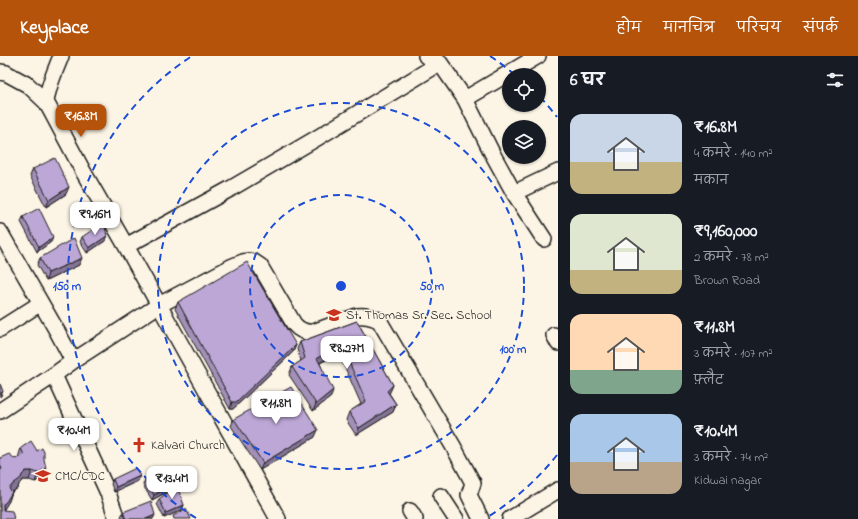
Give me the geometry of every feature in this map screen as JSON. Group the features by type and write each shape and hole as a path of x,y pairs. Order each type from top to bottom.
{"street":[{"path":"46,102 50,81 61,56"},
{"path":"426,56 440,63 465,99 514,193 544,239"},
{"path":"465,99 538,56"},
{"path":"126,246 230,189 440,63"},
{"path":"0,72 6,73 28,85 46,102 84,173 278,519"},
{"path":"514,193 558,172"},
{"path":"0,232 73,361"},
{"path":"0,411 159,305 233,266 249,261 254,262 260,266 294,324 297,328 303,331 313,332 357,316 369,316 379,320 473,483 469,495 479,515"},
{"path":"0,329 41,303"},
{"path":"54,375 108,493 117,519"},
{"path":"510,519 558,490"},
{"path":"441,496 456,519"}],"building":[{"path":"55,158 69,187 49,200 33,169"},
{"path":"39,208 53,237 39,247 23,217"},
{"path":"104,222 107,236 89,248 82,237"},
{"path":"74,238 82,258 48,273 40,258"},
{"path":"247,262 296,345 236,402 232,402 178,302"},
{"path":"357,321 393,385 387,391 396,404 359,428 349,412 366,401 342,346 317,358 333,390 316,404 292,367 305,358 300,342"},
{"path":"0,384 3,391 0,394"},
{"path":"291,387 318,430 263,463 234,419"},
{"path":"31,441 37,451 42,448 46,468 38,473 26,471 21,478 13,484 9,489 12,492 3,504 3,510 12,511 14,519 0,519 0,470 2,469 0,465 0,458 9,454 15,459 24,455 21,448"},
{"path":"136,468 140,476 116,487 113,479"},
{"path":"164,471 171,486 154,495 145,480"},
{"path":"177,486 184,505 166,513 159,499"},
{"path":"151,501 155,515 146,519 126,519 123,512"},
{"path":"186,509 191,519 174,519 173,516"}],"place":[{"name":"St. Thomas Sr. Sec. School","path":"334,315"},
{"name":"Kalvari Church","path":"139,445"},
{"name":"CMC/CDC","path":"43,476"}]}
